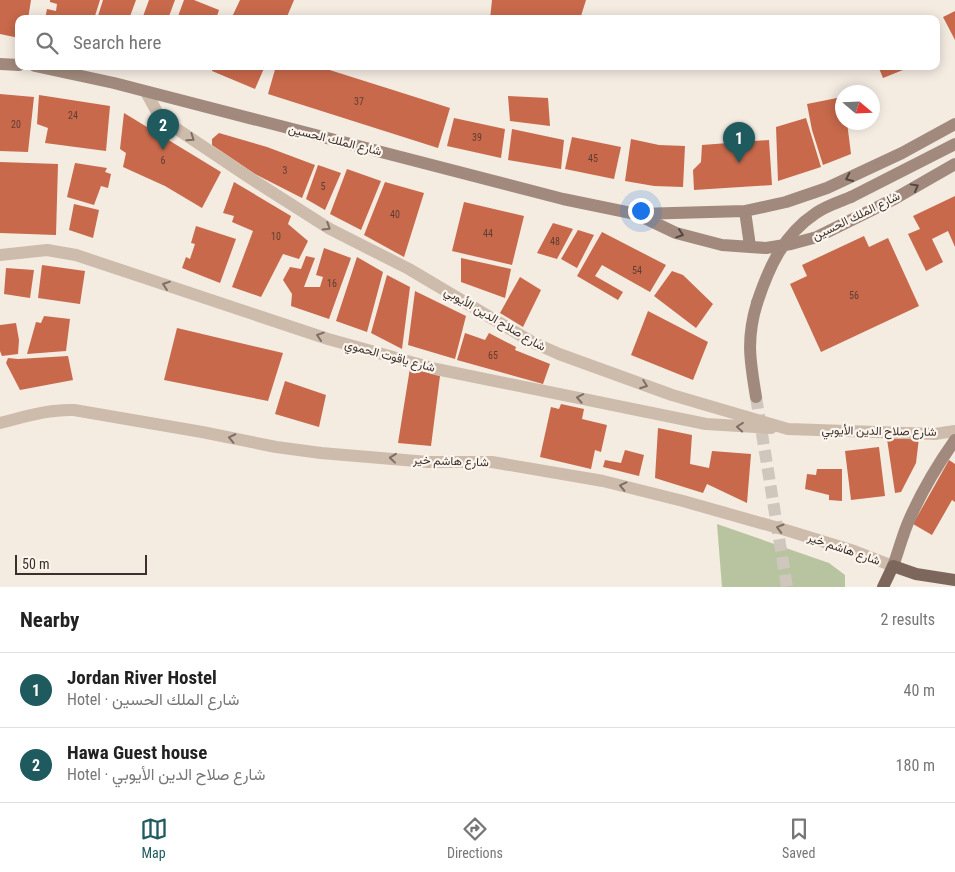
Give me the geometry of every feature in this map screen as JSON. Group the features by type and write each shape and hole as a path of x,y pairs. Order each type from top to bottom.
{"main road":[{"path":"0,64 15,64"},
{"name":"شارع الملك الحسين","path":"54,70 114,83 563,199 636,214 745,211 786,202 827,188 902,153 955,124"},
{"path":"756,397 749,342 757,303 776,254 794,233 815,214 955,144"},
{"name":"شارع الملك الحسين","path":"636,214 676,234 722,245 766,248 817,237 894,199 955,164"},
{"path":"745,211 750,246"},
{"name":"شارع صلاح الدين الأيوبي","path":"893,566 909,520 937,467 955,440"},
{"path":"883,587 893,566 916,574 955,580"}],"street":[{"name":"شارع صلاح الدين الأيوبي","path":"146,92 157,112 165,121 330,229 409,269 532,342 558,354 672,395 788,429 935,434 955,431"},
{"name":"شارع ياقوت الحموي","path":"0,255 47,250 76,255 328,339 436,369 706,424 788,429"},
{"path":"661,415 672,395"},
{"name":"شارع هاشم خير","path":"0,423 39,414 74,410 302,451 428,462 492,462 603,481 684,501 854,551 893,566"}],"green space":[{"path":"717,524 829,563 845,575 845,587 722,587"}],"building":[{"path":"0,0 31,0 29,15 15,15 15,37 0,34"},
{"path":"50,0 100,0 95,15 46,15 47,9 56,11 57,4 50,2"},
{"path":"103,0 136,0 130,15 98,15"},
{"path":"149,0 175,0 169,15 143,15"},
{"path":"184,0 194,0 219,10 217,15 178,15"},
{"path":"240,0 294,0 288,15 233,15"},
{"path":"492,0 586,0 581,15 490,15"},
{"path":"955,11 955,40 943,17"},
{"path":"212,70 263,70 255,89"},
{"path":"275,70 330,70 450,108 438,148 268,94"},
{"path":"880,70 903,70 883,78"},
{"path":"0,94 34,97 28,152 0,151"},
{"path":"39,95 110,106 106,151 45,143 48,128 37,124"},
{"path":"508,96 548,98 550,126 510,121"},
{"path":"835,98 835,130 848,130 851,154 823,165 812,130 807,104"},
{"path":"124,113 221,172 202,208 165,186 123,167 126,153 120,149"},
{"path":"454,118 505,129 501,158 447,146"},
{"path":"806,118 821,167 778,181 776,127"},
{"path":"512,129 564,140 561,169 508,160"},
{"path":"219,133 267,147 315,165 302,198 255,174 212,145 212,139"},
{"path":"572,137 621,147 614,179 565,169"},
{"path":"631,139 659,145 685,146 683,187 654,186 625,181"},
{"path":"769,140 772,185 694,190 693,170 701,162 702,145"},
{"path":"0,162 58,164 56,235 0,233"},
{"path":"75,163 107,168 105,172 111,174 108,188 101,186 94,205 67,197"},
{"path":"318,165 341,173 325,210 306,199"},
{"path":"347,169 381,181 361,230 330,214"},
{"path":"234,182 291,216 288,224 308,241 299,259 283,254 261,297 232,287 253,231 232,222 234,216 223,213"},
{"path":"385,182 424,193 404,257 364,235"},
{"path":"955,196 955,247 948,231 932,239 943,262 926,271 908,234 920,229 913,216"},
{"path":"464,202 524,216 512,265 452,251"},
{"path":"74,204 99,210 93,238 69,230"},
{"path":"553,223 573,229 557,259 537,253"},
{"path":"196,226 236,239 220,283 182,268 186,257 190,259 195,244 191,243"},
{"path":"578,230 594,235 577,268 561,259"},
{"path":"602,232 666,265 650,292 602,265 595,276 623,292 618,300 577,276"},
{"path":"864,236 869,247 888,238 919,306 821,352 790,284 807,276 802,265"},
{"path":"324,248 351,258 329,319 291,306 292,294 283,280 290,267 301,269 306,256 315,258 304,287 320,287 323,277 316,275"},
{"path":"357,257 383,272 367,332 336,321"},
{"path":"461,258 511,269 505,298 461,282"},
{"path":"42,265 85,271 80,304 38,298"},
{"path":"6,268 34,270 30,298 4,294"},
{"path":"672,271 683,275 713,304 696,328 654,296"},
{"path":"387,275 410,287 402,349 371,333"},
{"path":"520,277 541,290 523,327 500,313"},
{"path":"415,291 466,316 455,359 408,345"},
{"path":"648,311 708,342 693,380 631,355"},
{"path":"44,316 70,319 66,351 27,354 36,322 41,323"},
{"path":"16,323 19,340 18,354 2,356 0,351 0,325"},
{"path":"177,328 283,353 268,401 164,380"},
{"path":"465,333 485,340 489,333 516,347 515,350 550,364 543,384 457,360"},
{"path":"68,356 73,380 20,390 6,363 8,358"},
{"path":"410,368 440,376 431,446 398,443"},
{"path":"285,381 326,395 319,427 275,414"},
{"path":"561,404 584,409 582,419 607,425 601,452 595,450 591,469 540,457 551,407 559,409"},
{"path":"658,428 692,435 690,464 709,468 712,451 751,454 747,503 707,484 703,493 655,478"},
{"path":"919,438 916,463 901,492 895,493 887,439"},
{"path":"879,447 885,496 851,500 845,451"},
{"path":"625,450 644,455 639,476 603,467 605,460 621,463"},
{"path":"949,460 955,464 955,502 952,500 932,535 913,524"},
{"path":"817,469 842,469 842,501 829,500 829,495 805,489 807,474 816,475"}],"tunnel":[{"path":"756,397 787,587"}],"place":[{"name":"Hawa Guest house","path":"163,150"},
{"name":"Jordan River Hostel","path":"739,163"}]}
